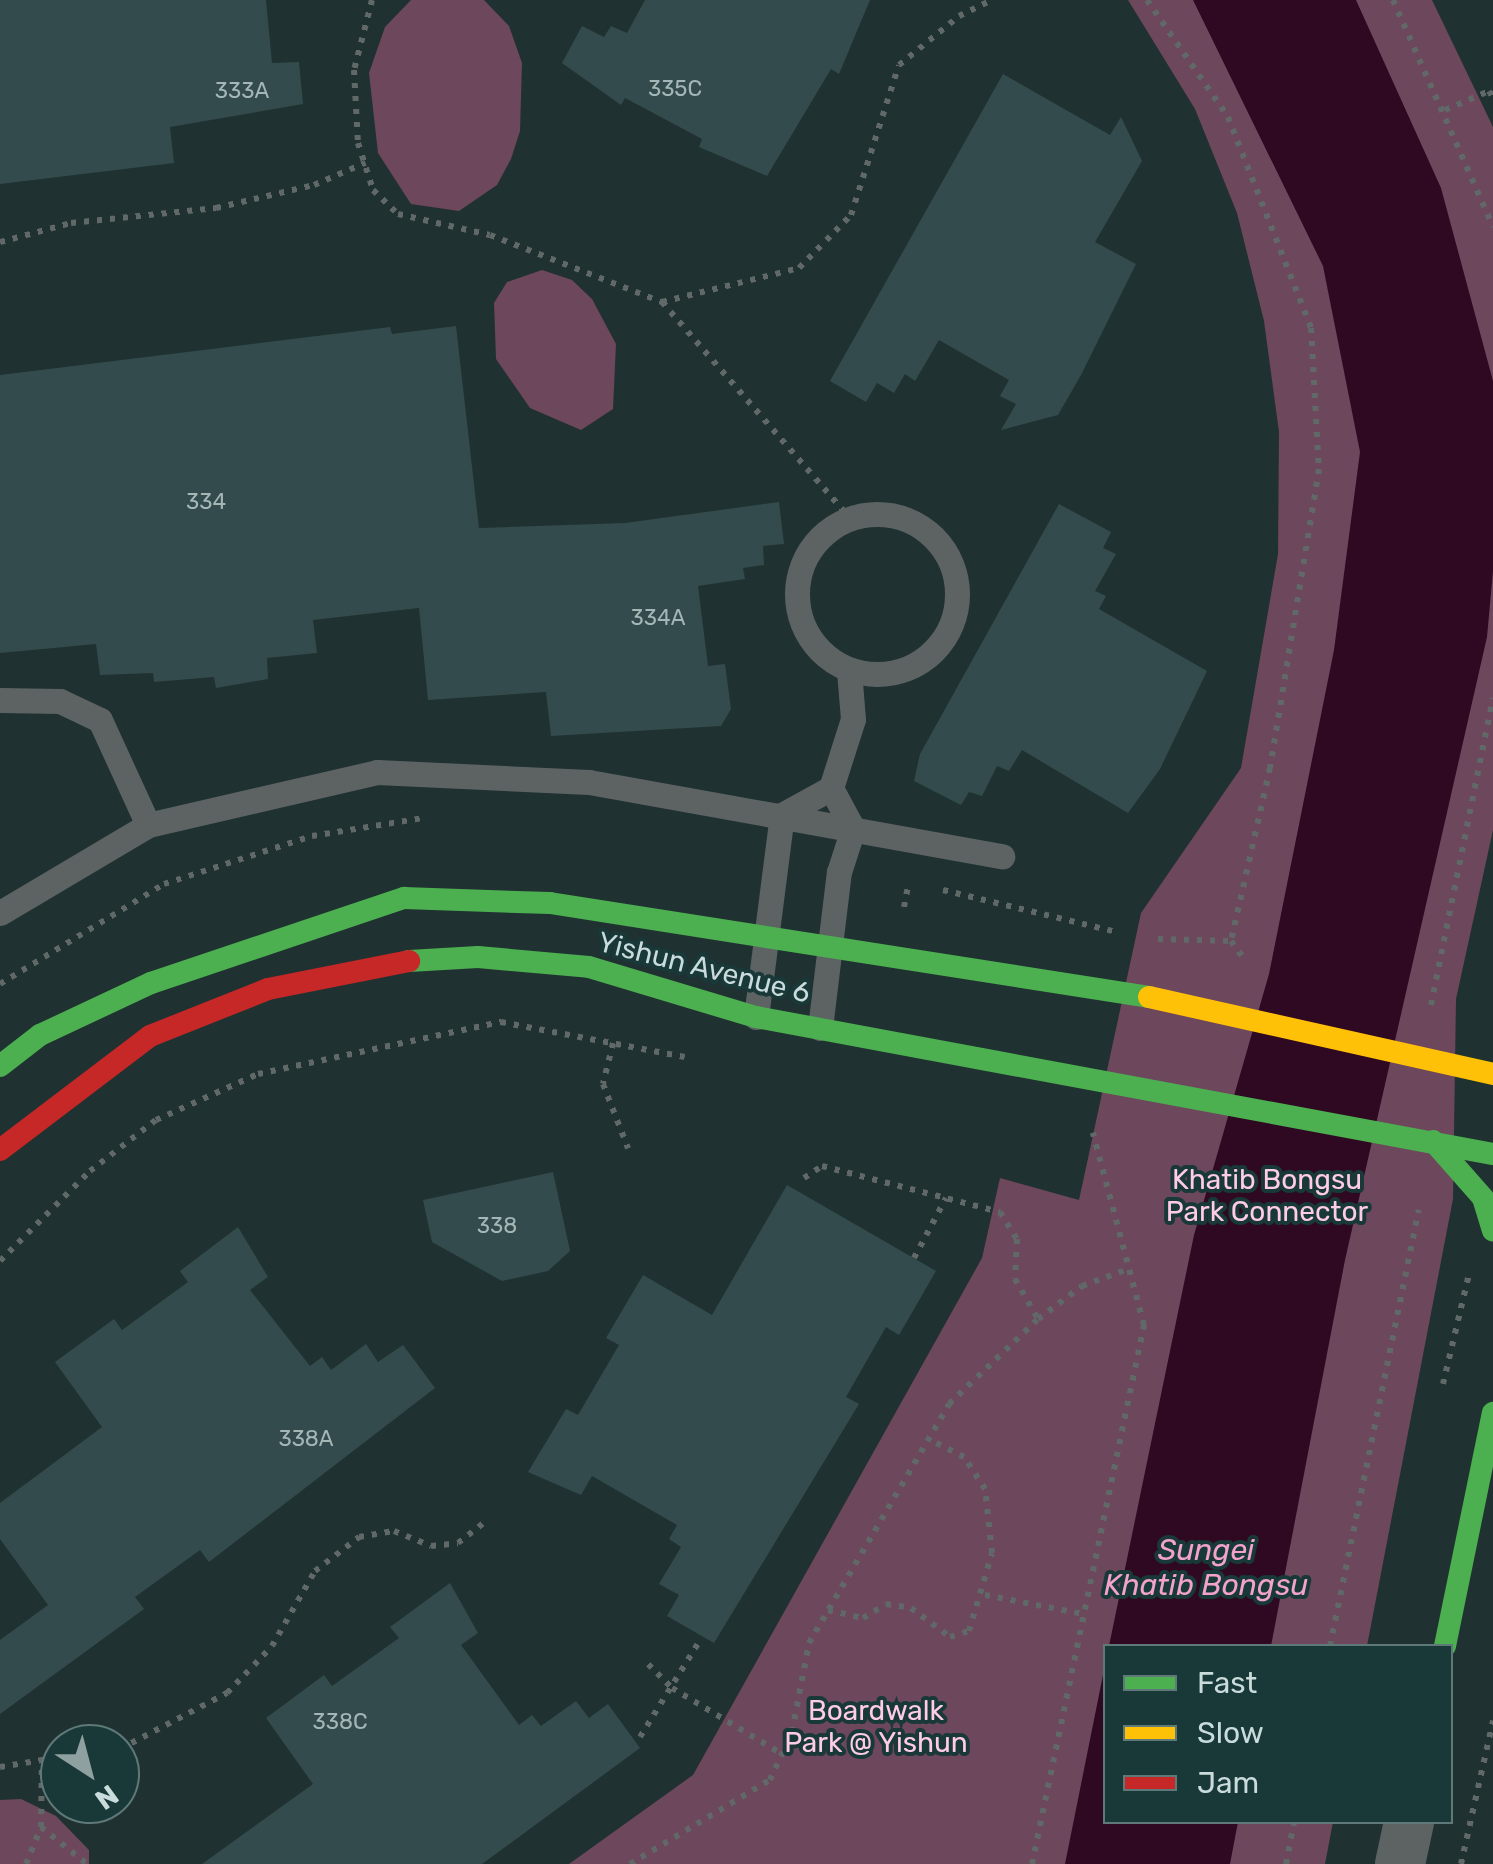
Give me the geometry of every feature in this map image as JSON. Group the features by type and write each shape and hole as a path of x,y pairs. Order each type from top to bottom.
{"main road":[{"name":"Yishun Avenue 6","path":"0,1066 40,1035 151,982 404,898 491,902 764,937 1209,1006 1493,1074"},
{"name":"Yishun Avenue 6","path":"0,1150 150,1036 268,989 389,962 478,957 589,967 756,1017 1493,1154"},
{"path":"1423,1139 1482,1198 1493,1230"},
{"path":"1445,1644 1493,1413"}],"street":[{"path":"1400,1864 1409,1824"}],"lane":[{"path":"853,719 893,672 929,656 947,634 957,579 948,552 917,525 877,513 850,518 825,532 798,580 807,635 849,670 893,672"},
{"path":"782,816 831,788 853,719 849,670"},
{"path":"0,700 60,702 100,720 148,826"},
{"path":"0,913 148,826 377,772 588,782 1002,856"},
{"path":"820,1028 828,947 853,829 831,788"},
{"path":"756,1017 782,816"},
{"path":"478,957 468,946 434,942 438,918 491,902"}],"path":[{"path":"372,0 354,70 365,163 373,190 398,214 490,235 662,302 850,518"},
{"path":"662,302 799,268 851,215 899,65 959,16 992,0"},
{"path":"1141,938 1231,942 1270,768 1319,469 1311,328 1228,117 1148,0"},
{"path":"1393,0 1445,110 1493,228"},
{"path":"1445,110 1490,91 1493,98"},
{"path":"0,242 70,223 216,208 314,185 365,163"},
{"path":"1430,1009 1493,698"},
{"path":"0,1261 90,1171 156,1120 258,1074 501,1022 690,1058"},
{"path":"613,1044 603,1084 628,1148"},
{"path":"1032,1864 1144,1325 1093,1135 1074,1131"},
{"path":"804,1178 822,1166 1000,1212 1017,1239 1015,1279 1038,1319"},
{"path":"914,1258 946,1198"},
{"path":"1330,1644 1420,1203"},
{"path":"630,1864 743,1800 770,1780 782,1754 809,1643 949,1404 1038,1319 1082,1286 1128,1269"},
{"path":"828,1610 864,1618 886,1604 911,1608 950,1638 969,1631 985,1595 992,1553 985,1489 964,1457 929,1439"},
{"path":"140,1739 226,1693 272,1646 315,1571 359,1537 394,1531 432,1546 458,1543 486,1521"},
{"path":"985,1595 1084,1614"},
{"path":"640,1737 699,1642"},
{"path":"648,1664 672,1688 782,1754"},
{"path":"1460,1864 1493,1721"},
{"path":"0,1768 40,1758"},
{"path":"26,1864 41,1824"},
{"path":"1286,1864 1294,1824"},
{"path":"41,1827 87,1864"}],"green space":[{"path":"411,0 484,0 509,26 522,63 520,131 511,159 497,185 459,211 411,204 378,153 369,73 385,27"},
{"name":"Khatib Bongsu Park Connector","path":"1128,0 1432,0 1493,127 1493,830 1456,999 1453,1199 1367,1644 1103,1644 1103,1824 1333,1824 1325,1864 569,1864 693,1775 982,1258 1000,1178 1079,1200 1141,913 1241,768 1278,554 1279,432 1264,321 1237,213 1195,109"},
{"path":"542,270 572,280 592,299 616,344 613,409 581,430 530,408 496,359 494,303 507,282"},
{"path":"21,1799 40,1808 40,1824 64,1824 89,1850 89,1864 0,1864 0,1800"}],"water":[{"name":"Sungei Khatib Bongsu","path":"1193,0 1356,0 1441,188 1493,381 1493,571 1487,637 1345,1260 1271,1644 1109,1644 1194,1235 1269,974 1334,650 1360,452 1323,266"},
{"name":"Sungei Khatib Bongsu","path":"1103,1675 1103,1824 1238,1824 1230,1864 1065,1864"}],"building":[{"path":"0,0 266,0 272,63 299,62 303,104 170,127 174,163 0,184"},
{"path":"645,0 870,0 839,74 831,69 767,176 699,147 702,139 625,98 621,105 562,63 582,26 604,37 611,26 627,33"},
{"path":"1003,74 1110,135 1121,117 1142,161 1095,242 1136,264 1081,375 1058,415 1001,430 1016,404 1000,396 1009,380 939,340 915,381 905,374 894,393 877,383 866,402 830,381"},
{"path":"456,326 479,528 625,523 779,502 784,544 763,546 764,565 743,568 745,579 698,586 708,666 725,664 731,709 721,726 551,736 546,692 428,700 419,608 313,620 317,653 267,658 268,679 216,688 214,677 154,682 153,673 100,675 96,644 0,653 0,375 390,327 392,334"},
{"path":"1059,504 1111,532 1103,548 1116,554 1095,591 1106,596 1099,609 1207,671 1160,769 1128,813 1022,750 1009,771 997,766 982,796 969,792 961,805 914,781 920,754"},
{"path":"553,1172 570,1251 548,1271 502,1281 432,1242 423,1200"},
{"path":"787,1185 936,1271 899,1335 886,1327 846,1397 859,1404 714,1643 667,1616 679,1595 659,1584 681,1547 669,1539 677,1525 592,1476 581,1495 528,1472 566,1409 578,1415 619,1345 606,1338 643,1275 712,1315"},
{"path":"238,1227 268,1277 250,1290 310,1366 322,1357 331,1370 366,1344 378,1362 403,1345 435,1388 209,1562 200,1550 135,1597 144,1609 0,1714 0,1640 48,1605 0,1539 0,1503 102,1427 55,1362 114,1319 122,1330 188,1282 180,1271"},
{"path":"450,1583 478,1633 461,1645 519,1725 532,1715 541,1726 576,1701 589,1718 608,1704 640,1748 482,1864 202,1864 313,1784 266,1718 324,1675 332,1686 399,1638 390,1627"}],"traffic: fast":[{"path":"0,1066 40,1035 151,983 404,898 550,903 1149,997"},
{"path":"409,961 478,957 589,967 756,1017 1493,1154"},
{"path":"1433,1141 1483,1198 1493,1230"},
{"path":"1445,1644 1493,1413"}],"traffic: slow":[{"path":"1149,997 1493,1074"}],"traffic: jam":[{"path":"0,1150 150,1036 268,989 409,961"}],"park label":[{"name":"Boardwalk Park @ Yishun","path":"876,1727"}]}
